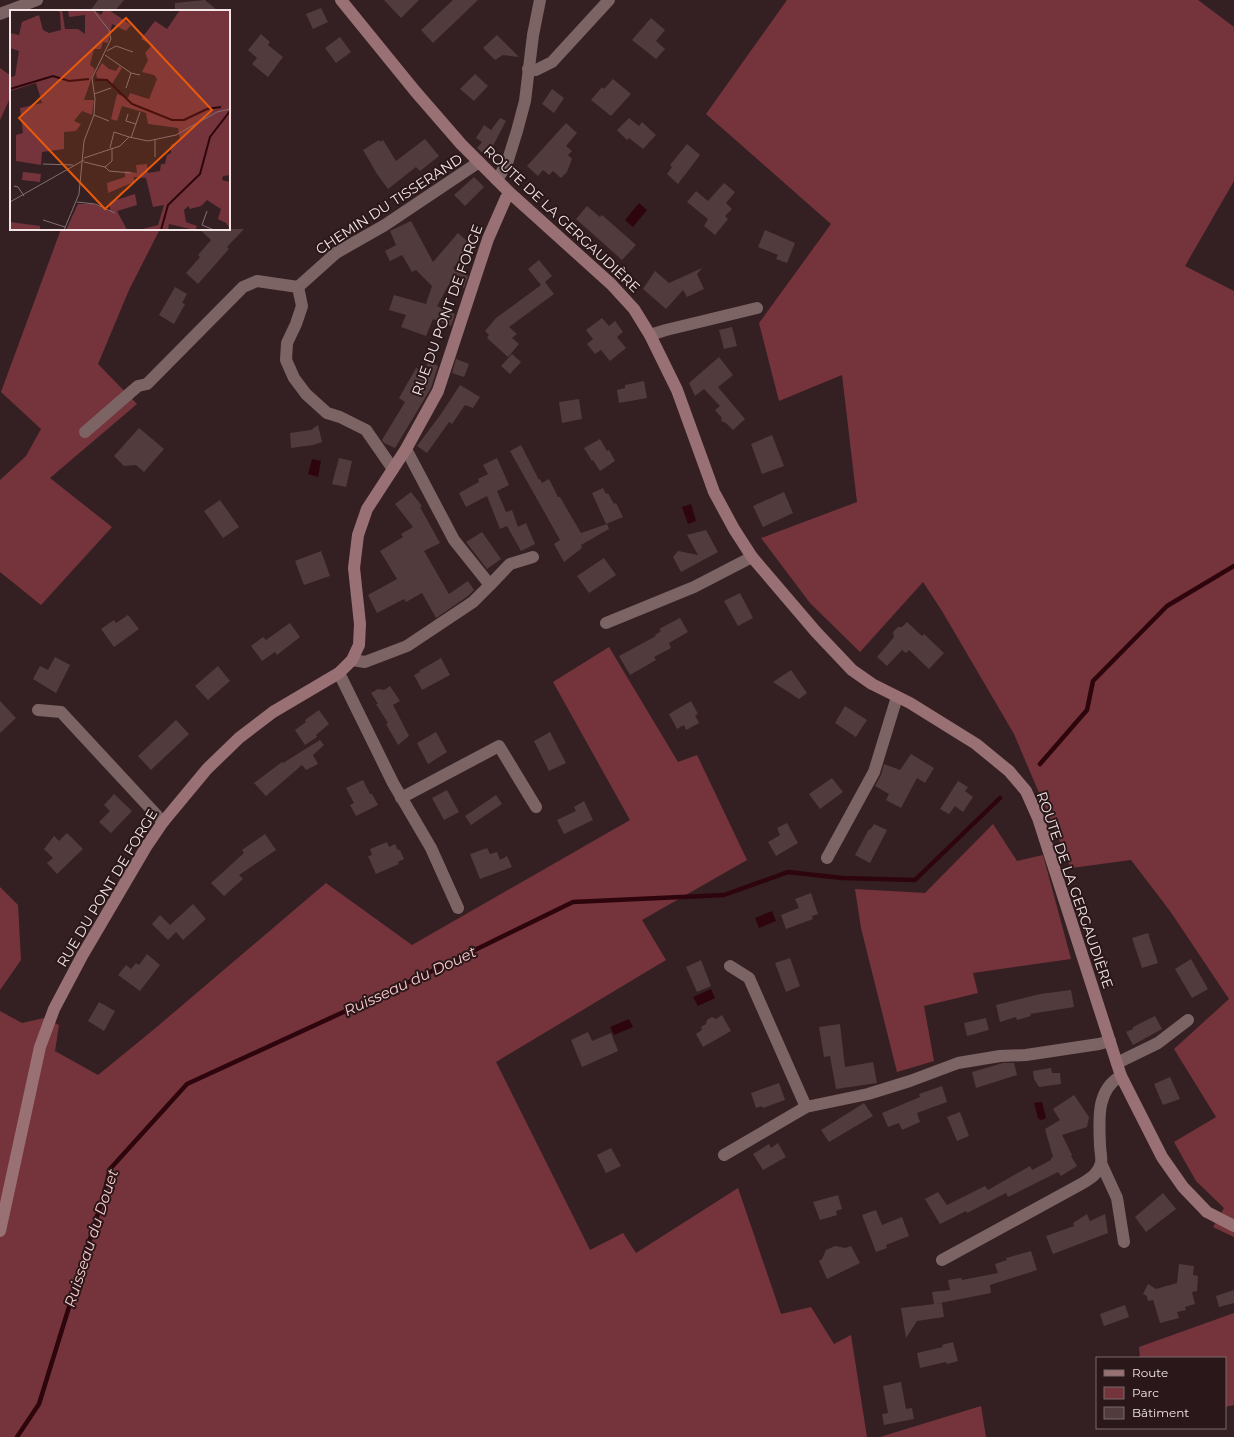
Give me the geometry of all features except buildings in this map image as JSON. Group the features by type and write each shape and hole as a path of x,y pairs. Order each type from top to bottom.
{"street":[{"path":"11,10 37,0"},
{"name":"ROUTE DE LA GERGAUDIÈRE","path":"342,0 414,91 461,144 510,193 611,284 634,309 650,335 677,390 714,492 734,530 752,557 816,632 852,670 872,684 910,703 976,744 1009,771 1026,791 1038,818 1122,1076 1162,1157 1183,1187 1207,1212 1234,1226"},
{"path":"496,179 507,163 525,101 528,69 540,0"},
{"path":"528,69 536,70 552,62 609,0"},
{"path":"0,14 10,10"},
{"name":"CHEMIN DU TISSERAND","path":"298,287 336,253 386,225 480,162"},
{"name":"RUE DU PONT DE FORGE","path":"0,1231 40,1047 54,1009 82,956 146,847 163,822 207,768 239,738 273,712 339,673 352,660 359,645 360,624 354,568 358,535 367,509 406,449 438,391 488,239 506,198 510,193"},
{"path":"85,432 138,386 147,384 243,287 257,281 298,287 302,306 296,324 287,343 286,360 294,378 306,394 327,413 340,417 366,430 393,469"},
{"path":"650,335 757,308"},
{"path":"406,449 454,540 490,585"},
{"path":"352,660 365,662 407,646 473,602 510,564 533,557"},
{"path":"606,623 694,587 752,557"},
{"path":"339,673 402,798 431,848 458,908"},
{"path":"827,858 874,772 897,697"},
{"path":"38,710 61,712 163,822"},
{"path":"402,798 499,746 536,807"},
{"path":"730,966 749,978 806,1107"},
{"path":"1117,1063 1158,1043 1188,1020"},
{"path":"724,1155 806,1107 868,1094 958,1064 1000,1056 1026,1055 1110,1041"},
{"path":"1122,1076 1114,1080 1102,1098 1099,1120 1101,1163 1117,1198 1124,1242"},
{"path":"942,1260 1083,1184 1095,1176 1101,1163"}],"green space":[{"path":"787,0 1198,0 1234,27 1234,181 1185,266 1234,291 1234,1237 1213,1227 1224,1208 1196,1181 1174,1142 1216,1117 1174,1049 1229,999 1170,911 1131,860 1071,868 1014,734 942,611 923,582 860,652 810,603 761,538 857,502 842,375 779,401 759,323 831,224 706,114"},
{"path":"0,68 10,75 10,98 0,120"},
{"path":"61,230 159,230 129,290 98,364 137,404 50,478 112,527 41,605 0,572 0,480 26,456 41,429 1,392"},
{"path":"609,647 678,762 697,755 747,860 642,920 666,960 496,1062 590,1250 623,1233 636,1253 738,1188 781,1314 811,1307 834,1344 851,1335 867,1437 0,1437 0,1011 22,1023 44,1018 59,1025 55,1051 98,1075 326,883 412,945 630,820 553,682"},
{"path":"993,824 1017,861 1043,855 1071,959 973,973 978,993 924,1006 934,1061 897,1072 861,928 855,889 925,893"},
{"path":"0,887 18,905 21,960 0,990"},
{"path":"1234,1313 1234,1405 1226,1407 1226,1357 1140,1357 1139,1347"},
{"path":"981,1406 986,1437 880,1437"}],"shaded area":[{"path":"639,203 647,210 633,227 625,220"},
{"path":"312,459 321,461 318,477 308,474"},
{"path":"691,504 696,521 688,524 682,507"},
{"path":"772,911 776,921 759,928 755,918"},
{"path":"711,989 715,998 698,1006 693,997"},
{"path":"629,1019 633,1027 614,1035 610,1027"},
{"path":"1042,1102 1046,1117 1045,1119 1040,1120 1038,1118 1034,1103"}],"waterway":[{"name":"Ruisseau du Douet","path":"1040,764 1087,710 1093,681 1167,606 1234,566"},
{"name":"Ruisseau du Douet","path":"17,1437 39,1404 104,1194 110,1169 187,1084 424,975 573,902 724,895 788,872 842,878 915,880 1000,798"}]}
